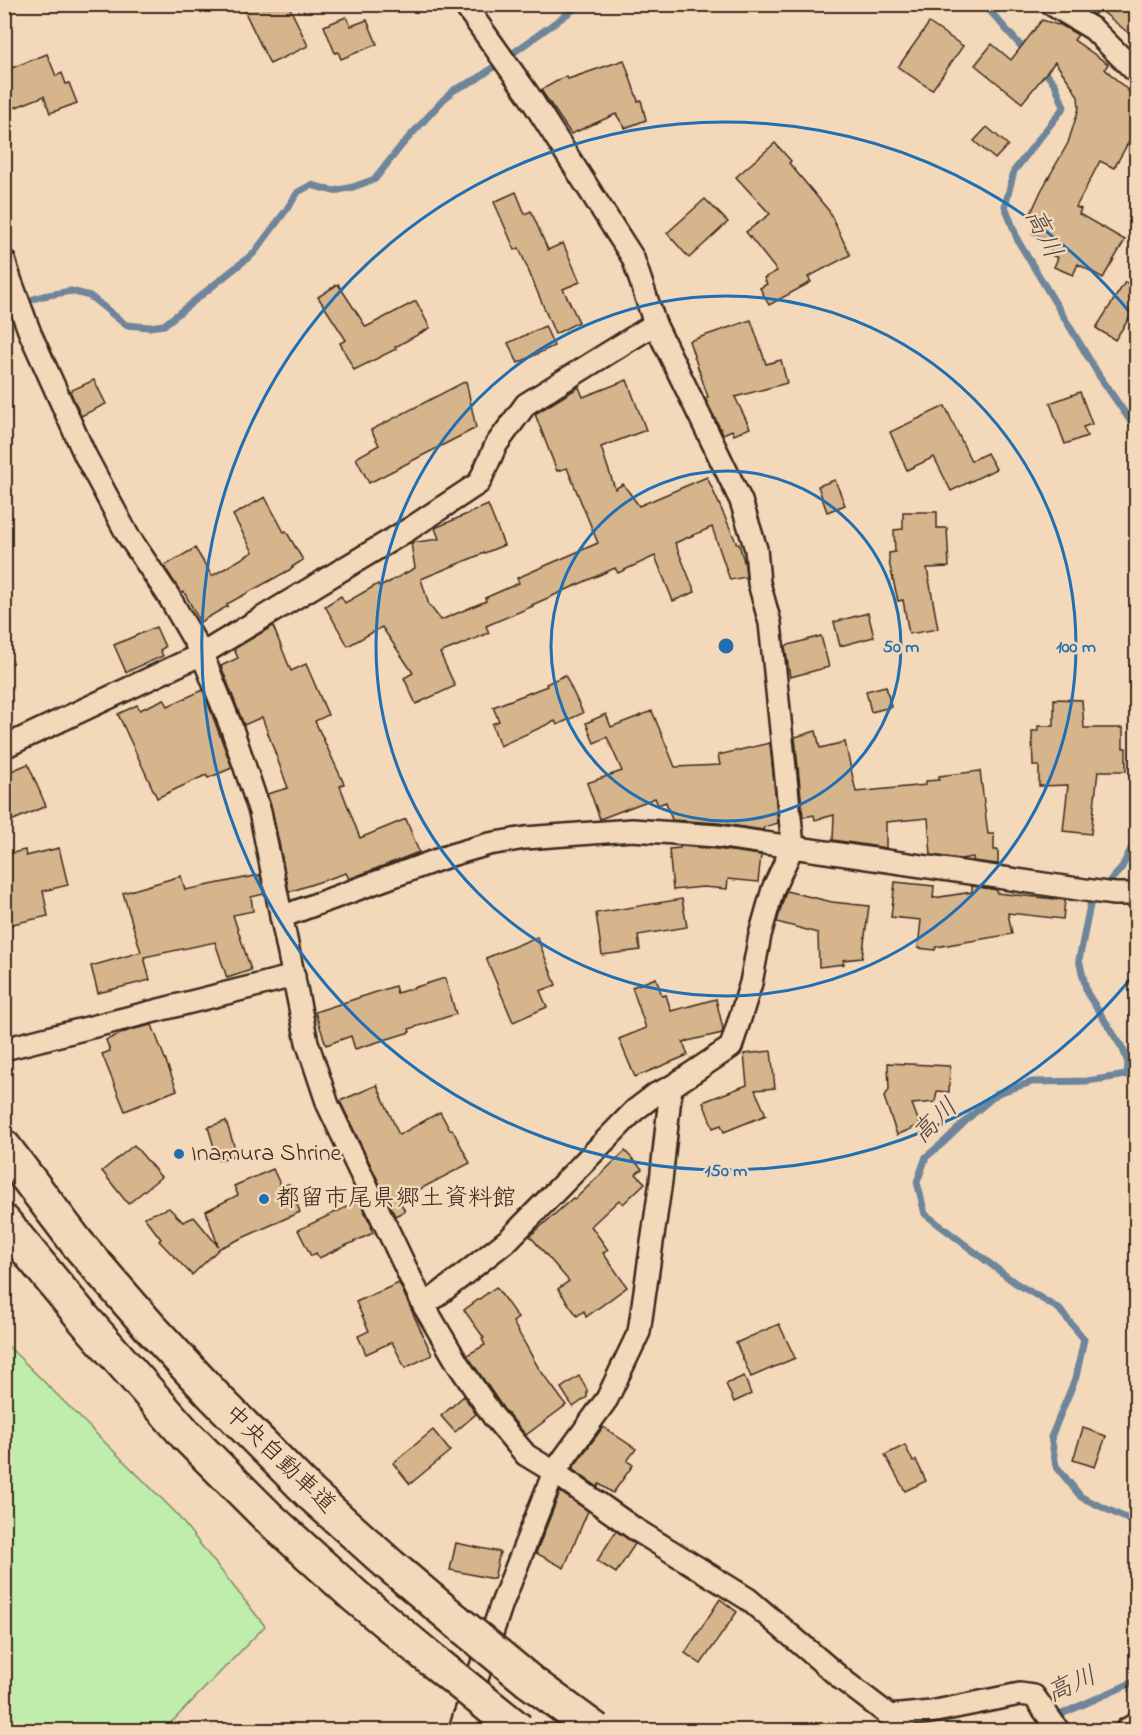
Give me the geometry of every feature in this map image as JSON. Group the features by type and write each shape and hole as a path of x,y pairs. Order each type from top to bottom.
{"highway":[{"name":"中央自動車道","path":"4,1147 77,1242 149,1326 214,1397 311,1494 454,1620 529,1681 596,1731"},
{"name":"中央自動車道","path":"4,1222 84,1319 186,1435 355,1596 519,1731"}],"street":[{"path":"424,1306 509,1239 635,1110 656,1094 671,1087 731,1047 751,983 772,889 793,846 770,623 759,583 756,549 741,501 655,324 633,258 528,94 464,4"},
{"path":"1051,4 1093,29 1137,72"},
{"path":"7,269 30,333 85,456 127,534 168,595 202,654 232,729 260,812 307,1042 328,1105 424,1306 458,1364 493,1416 526,1455 635,1529 748,1599 843,1680 890,1716 931,1712 1020,1694 1034,1696 1058,1731"},
{"path":"4,747 202,654 411,528 479,483 496,445 526,404 655,324"},
{"path":"281,917 451,855 489,844 525,838 632,831 717,836 1085,890 1137,894"},
{"path":"4,1049 294,976"},
{"path":"484,1731 462,1724 501,1606 554,1473 607,1399 639,1332 661,1181 671,1087"},
{"path":"1126,1731 1137,1724"}],"green space":[{"path":"4,1342 174,1511 265,1626 164,1730 5,1730"}],"building":[{"path":"241,4 288,4 308,46 270,64"},
{"path":"1077,4 1137,4 1137,40 1099,9 1094,15"},
{"path":"346,17 351,26 367,20 377,44 341,59 338,52 335,53 324,26"},
{"path":"1042,20 1059,24 1078,35 1074,40 1108,64 1105,69 1137,99 1137,127 1114,168 1100,161 1076,207 1081,209 1079,214 1125,240 1103,278 1078,264 1073,275 1054,267 1058,258 1049,254 1055,243 1032,233 1039,216 1031,213 1068,143 1079,108 1078,97 1072,86 1055,62 1022,103 975,65 992,44 1011,60"},
{"path":"929,23 963,46 932,90 898,67"},
{"path":"47,54 56,76 62,73 77,103 50,113 44,96 4,112 4,71"},
{"path":"624,60 638,101 641,100 646,120 625,128 616,114 571,134 541,90 566,76 568,79"},
{"path":"987,127 1008,145 995,159 974,141"},
{"path":"775,143 829,211 850,255 808,277 811,282 769,305 760,288 767,284 764,278 777,271 746,232 770,214 736,177"},
{"path":"516,192 525,214 531,211 548,250 563,243 580,282 563,289 579,322 555,334 519,248 515,250 494,202"},
{"path":"705,199 728,222 689,258 667,233"},
{"path":"1125,282 1137,289 1137,306 1115,340 1096,328"},
{"path":"338,284 366,327 416,301 430,328 395,347 396,349 354,370 340,343 346,340 318,297"},
{"path":"751,320 766,364 781,360 787,383 735,397 750,428 734,435 732,430 723,434 705,398 708,397 689,341"},
{"path":"545,326 554,346 518,363 508,343"},
{"path":"94,380 106,404 81,416 70,391"},
{"path":"627,380 646,430 601,447 615,489 623,484 639,506 707,477 737,544 739,544 746,577 730,580 712,527 675,543 695,592 673,601 655,556 618,573 615,568 486,626 489,633 440,653 455,686 416,704 404,678 413,673 382,627 348,646 325,606 341,596 345,603 378,584 380,587 415,568 411,543 439,539 435,528 488,505 504,545 421,579 429,605 441,620 486,601 485,598 519,583 517,578 598,543 567,468 557,471 535,414 579,387 583,397"},
{"path":"466,381 476,428 369,483 356,458 379,445 371,430"},
{"path":"1080,392 1092,424 1083,427 1087,436 1065,444 1050,403"},
{"path":"945,406 971,461 987,453 996,469 951,491 934,457 907,470 890,432"},
{"path":"835,480 845,505 827,512 818,486"},
{"path":"265,497 284,532 286,531 303,560 200,622 184,592 181,593 164,566 195,548 212,576 253,552 233,515"},
{"path":"903,512 937,512 937,528 947,528 949,567 927,568 938,629 909,634 903,600 898,601 889,562 889,553 895,552 894,530 903,529"},
{"path":"868,613 874,637 840,646 834,622"},
{"path":"273,626 291,671 306,664 328,715 315,721 344,784 340,786 360,838 406,819 419,852 349,879 346,873 289,892 267,794 288,788 262,717 244,725 221,666 238,658 234,649"},
{"path":"156,627 165,647 160,650 163,656 126,672 114,645"},
{"path":"821,636 829,667 790,677 785,646"},
{"path":"565,675 583,713 557,725 555,721 500,746 492,724 499,721 493,707 547,686 546,684"},
{"path":"886,686 891,707 871,712 866,691"},
{"path":"203,690 232,768 208,778 206,775 157,798 118,714 137,705 140,710 164,699 168,706"},
{"path":"1054,699 1082,700 1084,728 1123,728 1126,771 1098,771 1091,834 1063,831 1068,785 1039,786 1039,766 1033,766 1032,731 1038,731 1038,726 1054,726"},
{"path":"652,711 675,767 720,765 718,755 770,743 778,823 764,827 763,830 718,823 672,820 666,802 658,805 655,798 600,819 587,783 622,771 607,737 594,743 586,723 606,714 611,727"},
{"path":"816,731 820,748 845,742 856,792 926,785 926,781 939,780 939,776 980,771 988,834 994,834 994,850 998,850 998,864 973,861 973,857 960,859 931,855 928,818 886,822 886,848 833,840 834,815 815,820 814,815 803,817 795,737"},
{"path":"28,764 46,806 4,824 4,774"},
{"path":"680,846 761,855 758,882 728,879 727,889 703,887 673,890 669,849 680,848"},
{"path":"59,848 68,885 43,891 48,916 4,926 4,855 25,850 26,856"},
{"path":"260,875 264,894 251,897 253,911 233,915 251,970 227,978 215,942 144,957 150,980 98,993 91,966 141,952 123,893 181,876 185,890"},
{"path":"895,882 934,886 933,898 972,892 972,886 997,890 997,893 1065,900 1063,919 1008,913 1012,934 936,947 935,950 918,948 921,920 891,917"},
{"path":"786,891 832,902 869,906 862,958 843,960 844,964 819,967 818,933 777,922"},
{"path":"682,899 687,927 638,935 640,950 602,955 596,913"},
{"path":"537,937 556,985 540,991 547,1007 513,1022 486,958"},
{"path":"445,978 456,1014 409,1029 410,1032 355,1049 351,1036 326,1045 315,1012 395,986 397,993"},
{"path":"656,978 662,996 666,995 671,1011 716,999 723,1029 722,1033 683,1042 688,1055 635,1077 619,1039 646,1028 632,987"},
{"path":"152,1025 177,1090 125,1111 102,1054 110,1051 106,1040 130,1030"},
{"path":"771,1051 775,1088 755,1090 766,1115 724,1132 721,1125 713,1128 703,1102 747,1085 744,1054"},
{"path":"888,1063 950,1066 949,1092 937,1091 935,1102 912,1104 920,1125 897,1135 884,1097 889,1090"},
{"path":"377,1085 399,1135 440,1112 470,1163 399,1200 405,1211 395,1216 340,1101"},
{"path":"226,1121 237,1155 218,1160 208,1127"},
{"path":"134,1145 161,1177 128,1204 102,1171"},
{"path":"625,1151 642,1169 636,1174 645,1183 623,1204 619,1200 591,1226 608,1250 603,1253 627,1287 586,1317 584,1311 577,1316 558,1289 569,1281 530,1236 573,1198 575,1199"},
{"path":"273,1169 281,1186 289,1184 300,1212 220,1248 192,1275 159,1241 161,1239 144,1217 169,1208 183,1222 194,1217 218,1246 206,1211 238,1195 234,1186"},
{"path":"359,1201 373,1233 319,1258 316,1253 311,1256 298,1230"},
{"path":"399,1283 432,1355 405,1368 392,1342 366,1354 358,1336 369,1331 356,1302"},
{"path":"496,1287 518,1318 513,1322 538,1367 566,1405 526,1435 503,1408 467,1355 485,1345 482,1339 484,1338 464,1310"},
{"path":"779,1324 795,1358 751,1377 736,1343"},
{"path":"579,1376 587,1390 587,1397 573,1407 561,1388"},
{"path":"744,1376 751,1394 734,1402 726,1384"},
{"path":"464,1396 476,1414 455,1432 441,1416"},
{"path":"603,1427 636,1449 627,1461 633,1465 613,1493 599,1484 598,1487 572,1469"},
{"path":"1083,1428 1106,1436 1095,1467 1073,1460"},
{"path":"433,1430 450,1451 410,1484 393,1463"},
{"path":"905,1445 913,1462 916,1460 926,1481 905,1491 885,1455"},
{"path":"560,1492 588,1511 564,1568 536,1553"},
{"path":"616,1531 635,1544 616,1573 597,1561"},
{"path":"456,1543 500,1552 494,1579 450,1570"},
{"path":"720,1599 737,1612 701,1664 685,1653"}],"waterway":[{"path":"4,308 43,296 71,291 90,296 126,325 149,327 164,325 254,253 298,192 311,185 334,191 375,179 401,146 454,90 477,79 581,4"},
{"name":"高川","path":"984,4 1027,53"},
{"name":"高川","path":"1041,68 1055,84 1064,107 1014,171 1005,206 1018,241 1100,377 1136,429"},
{"name":"高川","path":"1136,839 1121,869 1090,905 1079,960 1087,993 1123,1049 1128,1063 1127,1075 1087,1081 1032,1082 998,1093 926,1157 917,1182 925,1214 1014,1282 1059,1309 1084,1339 1076,1377 1051,1437 1056,1466 1081,1497 1134,1522 1136,1526"},
{"name":"高川","path":"1024,1730 1040,1726 1136,1681"}],"place":[{"name":"Inamura Shrine","path":"179,1154"},
{"name":"都留市尾県郷土資料館","path":"264,1199"}]}
